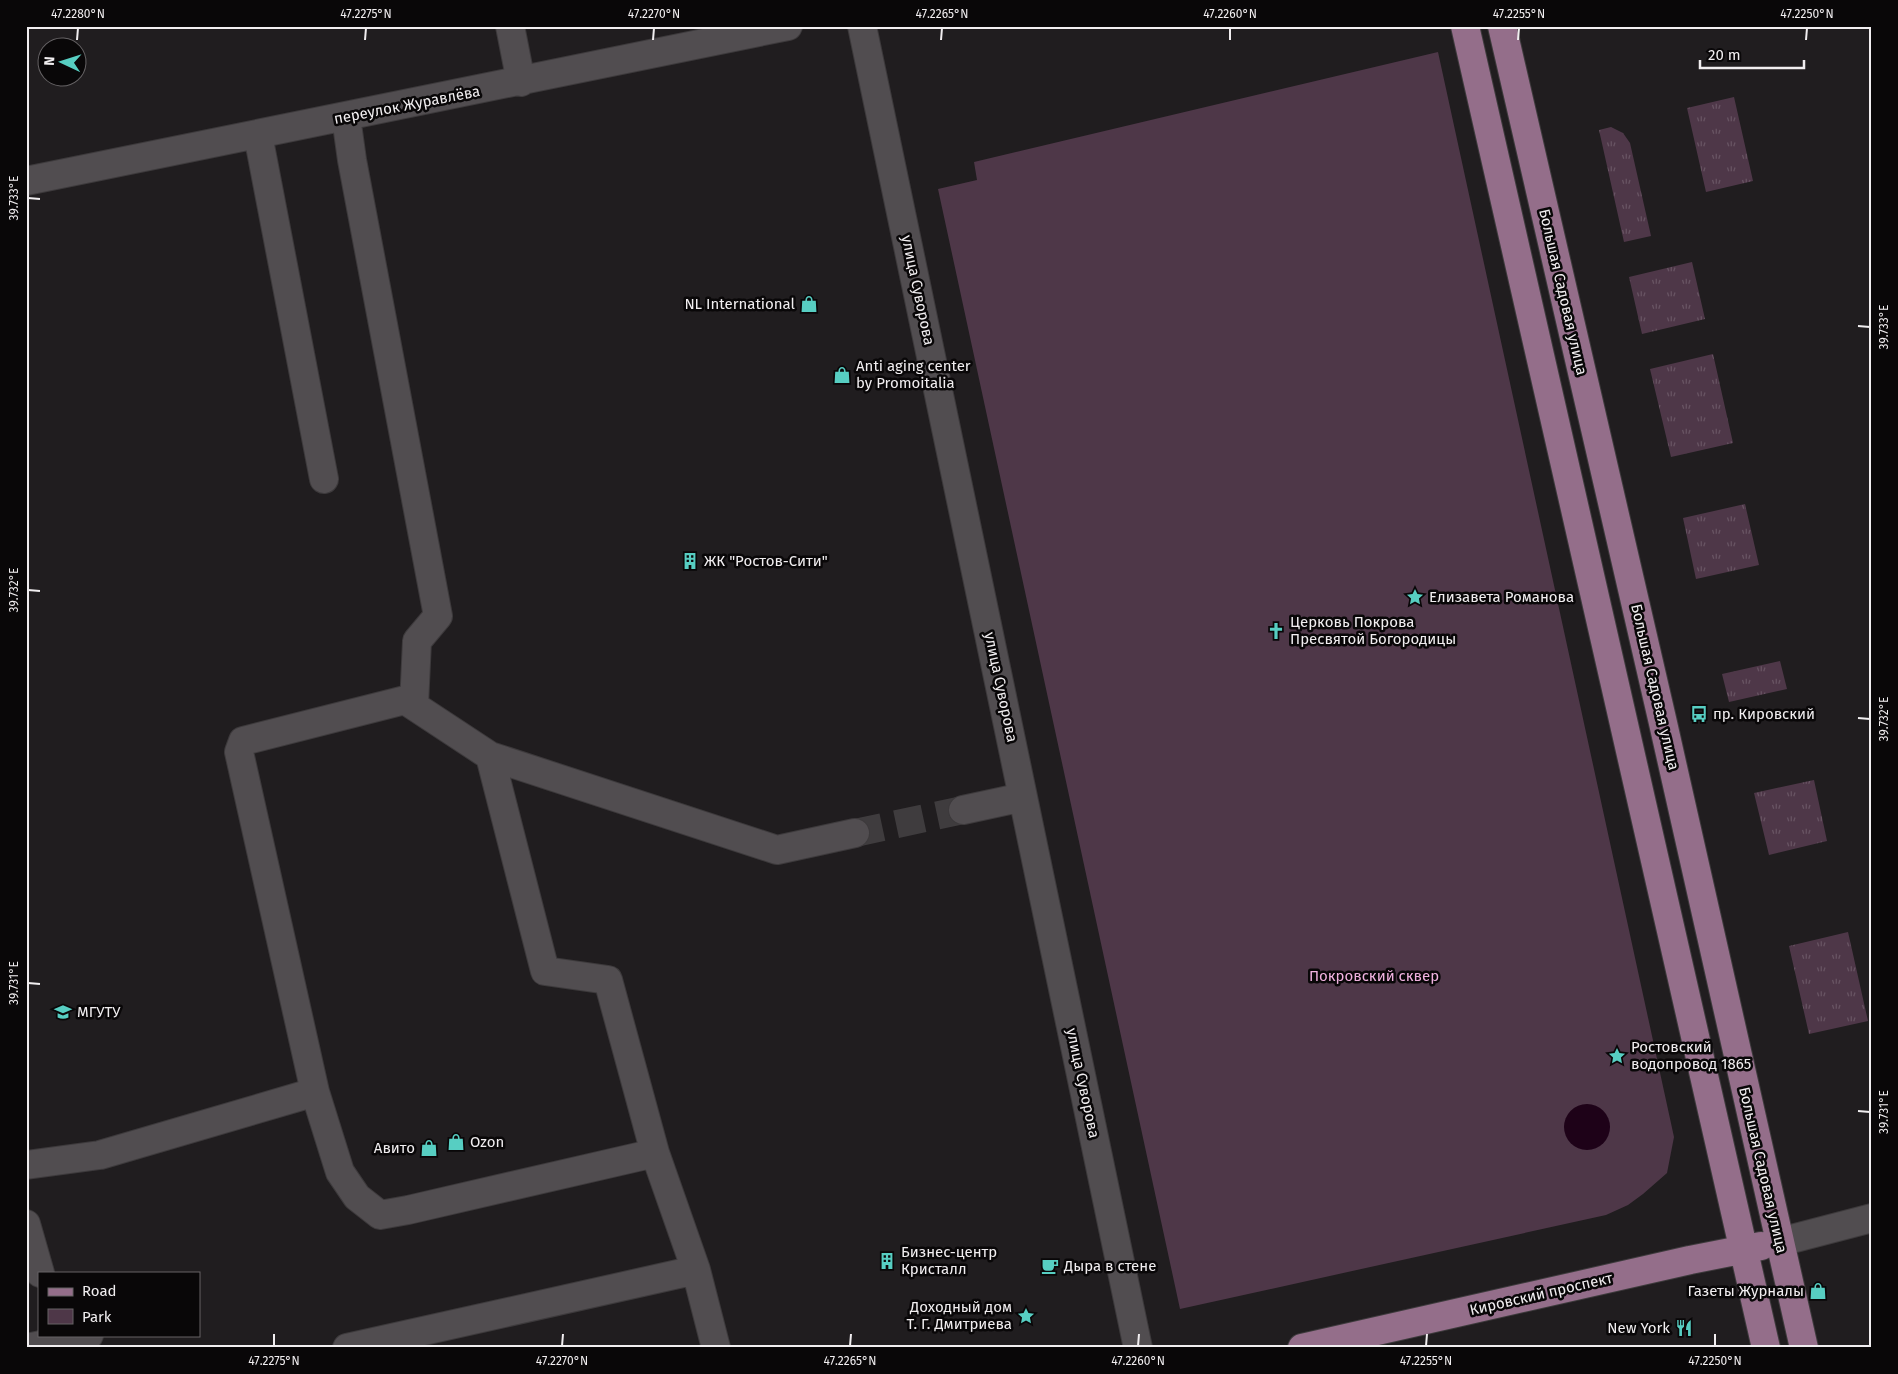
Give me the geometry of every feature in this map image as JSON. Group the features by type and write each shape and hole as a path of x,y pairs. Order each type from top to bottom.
{"main road":[{"path":"1465,26 1766,1348"},
{"name":"Большая Садовая улица","path":"1502,26 1663,723 1804,1348"},
{"name":"Кировский проспект","path":"1302,1348 1680,1262 1780,1242"}],"street":[{"path":"510,26 521,82"},
{"name":"переулок Журавлёва","path":"26,182 788,26"},
{"name":"улица Суворова","path":"862,26 1138,1348"},
{"path":"346,117 352,160 438,616 417,641 414,705"},
{"path":"258,134 324,479"},
{"path":"655,1153 380,1215 357,1197 340,1172 315,1092 239,752 243,741 405,700 490,756 777,850 855,833"},
{"path":"490,756 545,971 608,980 655,1153 696,1270 716,1348"},
{"path":"963,810 1023,797"},
{"path":"26,1165 100,1155 315,1092"},
{"path":"1780,1242 1872,1218"},
{"path":"26,1224 40,1272"},
{"path":"347,1348 696,1270"},
{"path":"27,1348 84,1336"},
{"path":"94,1336 99,1348"}],"green space":[{"name":"Покровский сквер","path":"1438,52 1674,1137 1667,1173 1628,1205 1606,1215 1180,1309 938,189 977,180 974,162"},
{"path":"1734,97 1753,181 1706,192 1687,108"},
{"path":"1611,127 1623,133 1630,143 1651,236 1624,242 1599,130"},
{"path":"1692,262 1705,319 1642,334 1629,277"},
{"path":"1713,354 1733,443 1671,457 1650,369"},
{"path":"1745,504 1759,565 1696,579 1683,518"},
{"path":"1780,661 1787,689 1729,702 1722,674"},
{"path":"1814,780 1827,841 1769,855 1754,793"},
{"path":"1848,932 1868,1021 1809,1034 1789,946"}],"shaded area":[{"path":"1583,1104 1591,1104 1600,1108 1606,1114 1610,1127 1606,1140 1600,1146 1591,1150 1583,1150 1574,1146 1568,1140 1564,1131 1564,1123 1568,1114 1574,1108"}],"tunnel":[{"path":"855,833 963,810"}],"place":[{"name":"NL International","path":"809,304"},
{"name":"Anti aging center by Promoitalia","path":"842,375"},
{"name":"ЖК \"Ростов-Сити\"","path":"690,561"},
{"name":"Елизавета Романова","path":"1415,597"},
{"name":"Церковь Покрова Пресвятой Богородицы","path":"1276,631"},
{"name":"пр. Кировский","path":"1699,714"},
{"name":"МГУТУ","path":"63,1012"},
{"name":"Ростовский водопровод 1865","path":"1617,1056"},
{"name":"Ozon","path":"456,1142"},
{"name":"Авито","path":"429,1148"},
{"name":"Бизнес-центр Кристалл","path":"887,1261"},
{"name":"Дыра в стене","path":"1050,1266"},
{"name":"Газеты Журналы","path":"1818,1291"},
{"name":"Доходный дом Т. Г. Дмитриева","path":"1026,1316"},
{"name":"New York","path":"1684,1328"}]}
